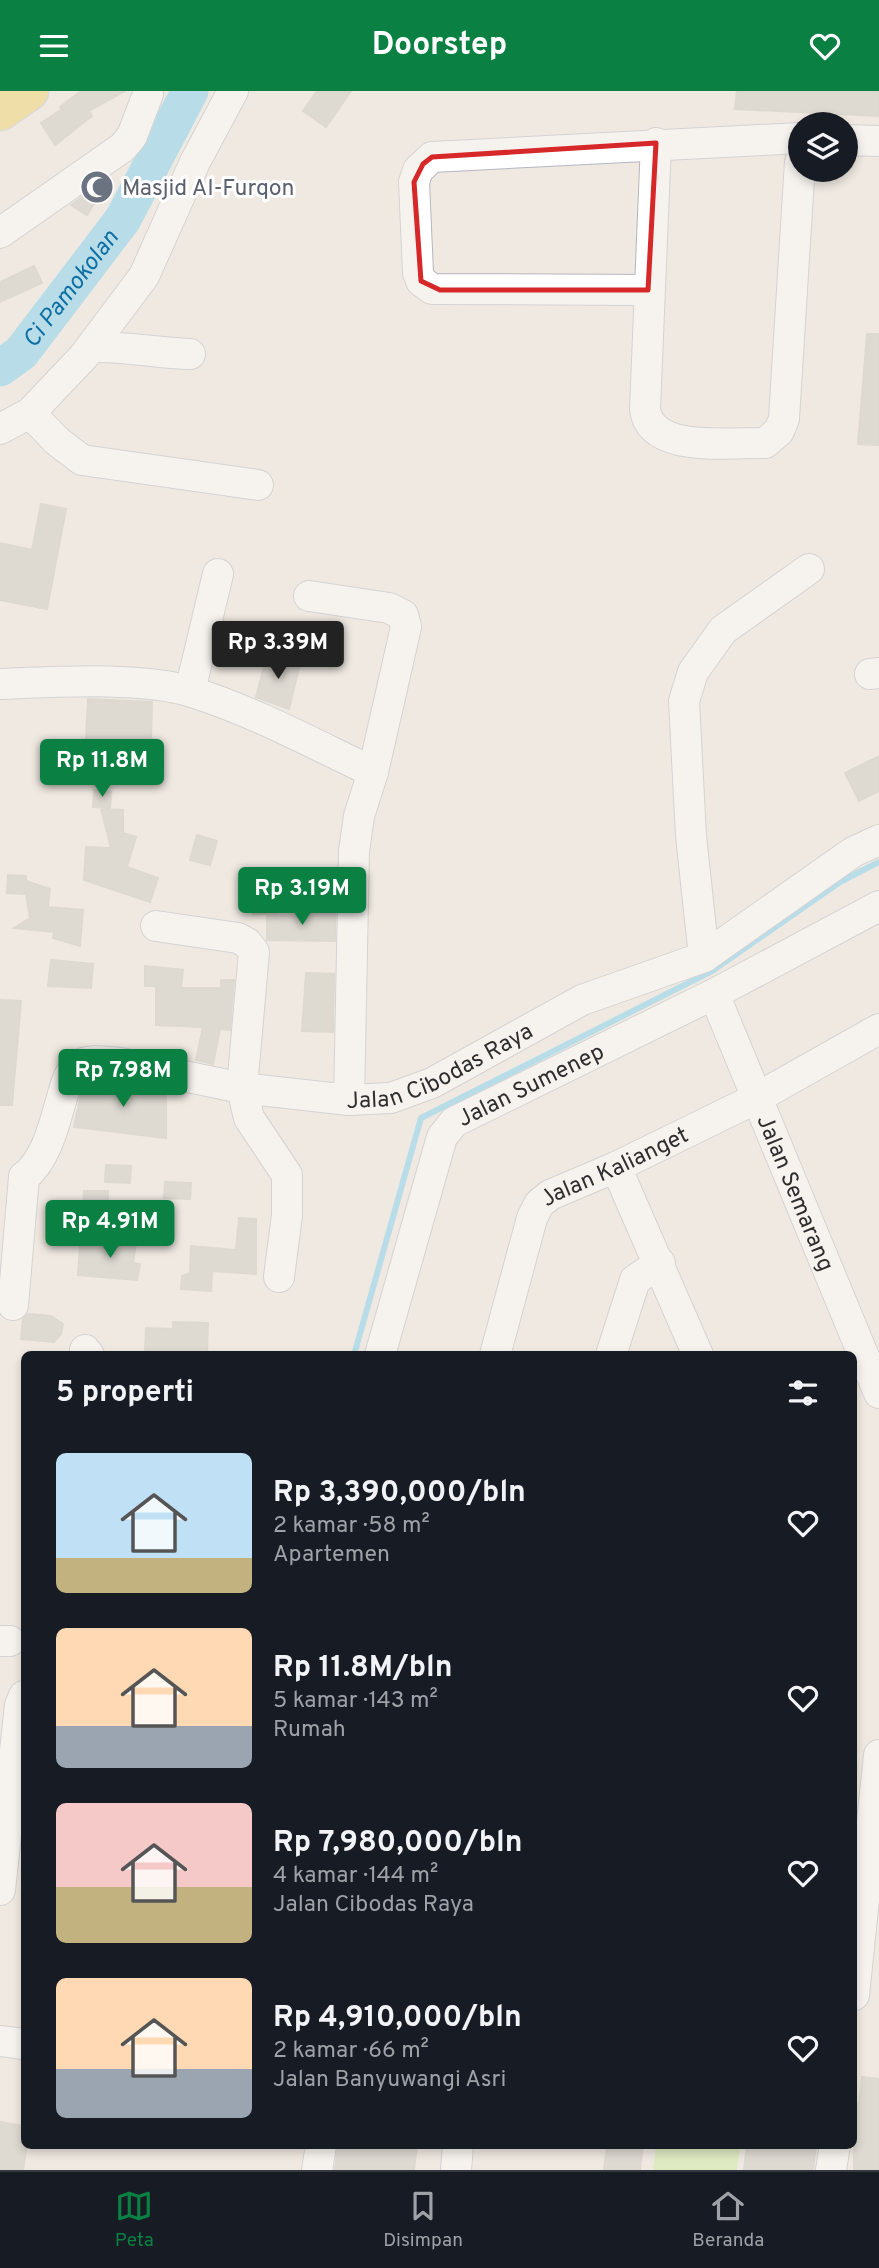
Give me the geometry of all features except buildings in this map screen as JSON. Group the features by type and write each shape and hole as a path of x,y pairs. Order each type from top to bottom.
{"main road":[{"path":"0,111 29,91"}],"street":[{"path":"0,429 30,413 91,347 144,277 195,162 233,91"},
{"path":"0,233 123,147 132,136 148,94"},
{"path":"648,290 432,289 421,281 418,273 414,182 418,170 432,157 656,143 788,138"},
{"path":"858,140 879,141"},
{"path":"656,143 645,409 652,429 671,440 765,443 772,440 784,419 799,182"},
{"path":"91,347 127,346 156,353 190,354"},
{"path":"30,413 57,441 82,460 258,485"},
{"path":"704,957 691,836 684,701 693,672 723,630 809,569"},
{"path":"190,691 218,575"},
{"path":"309,596 389,608 403,615 405,620 373,772 359,816 354,852 349,1100"},
{"path":"0,684 64,681 190,691 280,727 373,772"},
{"name":"Jalan Cibodas Raya","path":"12,1177 37,1165 50,1143 70,1075 79,1064 99,1061 120,1063 242,1088 349,1100 391,1098 432,1083 583,1000 704,957 853,852 879,840"},
{"name":"Jalan Sumenep","path":"381,1351 446,1129 462,1116 714,994 879,906"},
{"path":"156,926 238,938 252,947 254,959 242,1088 249,1118 287,1175 287,1215 279,1277"},
{"name":"Jalan Semarang","path":"714,994 879,1392"},
{"name":"Jalan Kalianget","path":"496,1351 531,1218 539,1204 550,1195 616,1167 875,1042"},
{"path":"616,1167 696,1351"},
{"path":"12,1177 13,1305"},
{"path":"612,1351 635,1280 660,1263"},
{"path":"0,1883 21,1703"},
{"path":"857,1989 868,1966 869,1773"},
{"path":"0,2041 21,2044"},
{"path":"317,2170 320,2149"},
{"path":"456,2170 458,2149"},
{"path":"831,2170 834,2149"}],"highlighted area":[{"path":"656,143 648,290 440,290 421,281 414,182 423,164 432,157"}],"green space":[{"path":"656,2149 740,2149 737,2170 653,2170"}],"waterway":[{"name":"Ci Pamokolan","path":"0,368 21,353 123,219 190,91"},
{"path":"355,1351 421,1118 712,971 840,882 879,862"}],"place":[{"name":"Masjid Al-Furqon","path":"97,187"}]}
